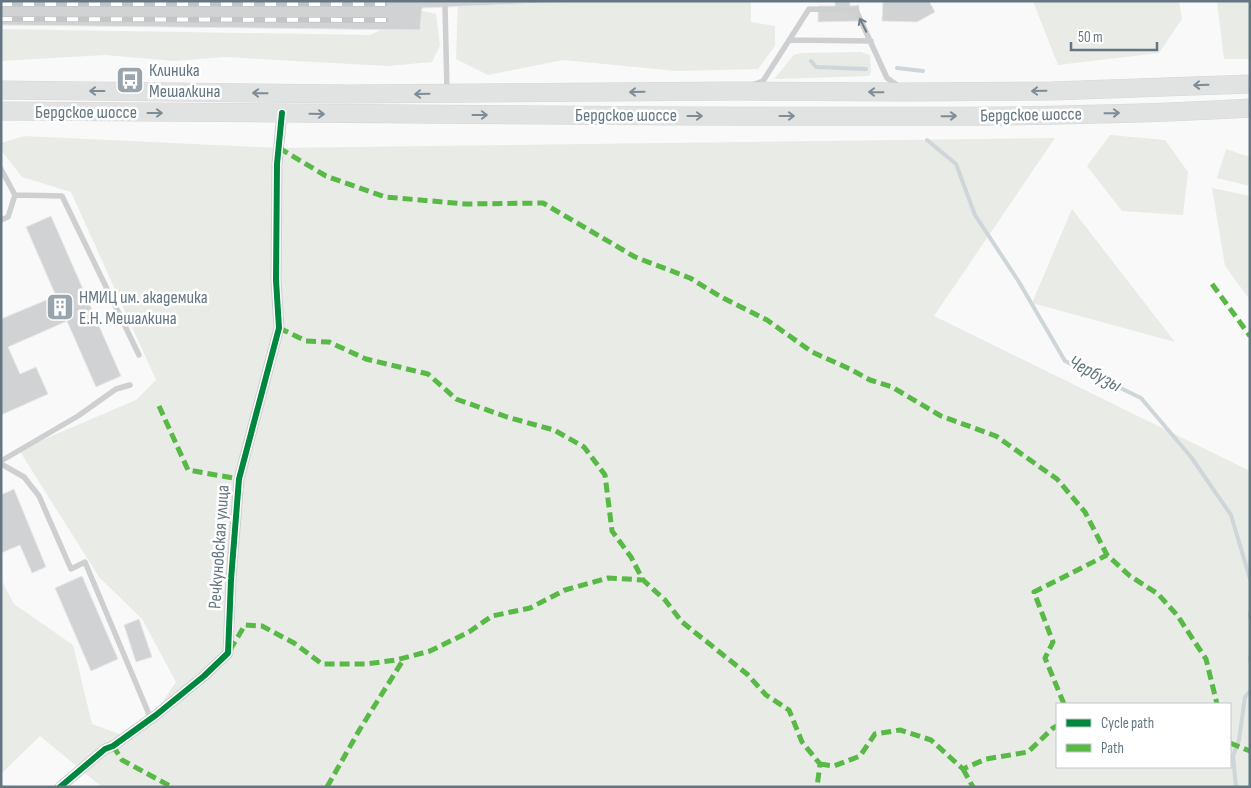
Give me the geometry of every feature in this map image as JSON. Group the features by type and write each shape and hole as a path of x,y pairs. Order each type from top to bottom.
{"highway":[{"name":"Бердское шоссе","path":"1,90 349,94 738,91 908,92 1015,91 1250,84"},
{"path":"1015,91 1015,115"},
{"name":"Бердское шоссе","path":"1,111 728,116 1015,115 1250,108"}],"street":[{"name":"Речкуновская улица","path":"60,787 105,749 151,719 204,676 228,653 231,580 239,479 279,328 276,280 277,164 282,113"}],"lane":[{"path":"445,6 447,93"},
{"path":"738,91 763,81 809,10 856,10 887,78 908,92"},
{"path":"790,40 871,41"},
{"path":"1,169 15,195 8,217 1,220"},
{"path":"15,195 62,196 139,355"},
{"path":"130,384 116,389 78,416 1,462 24,478 39,496 71,568 85,562 151,719"}],"shaded area":[{"path":"458,1 751,1 751,22 775,26 775,46 758,69 677,71 563,60 488,75 456,59"},
{"path":"1033,1 1179,1 1182,19 1159,53 1058,65"},
{"path":"1217,1 1250,1 1250,59 1224,59"},
{"path":"423,11 436,14 440,46 432,62 388,66 224,57 174,61 105,55 1,61 1,29 370,35"},
{"path":"861,52 870,55 871,72 869,76 774,79 794,55 801,53"},
{"path":"1110,135 1165,140 1188,172 1183,215 1122,211 1087,166"},
{"path":"24,136 279,148 1055,138 934,316 1250,471 1250,787 102,787 40,736 1,774 1,579 14,604 73,645 92,724 125,736 151,719 176,682 142,619 99,577 19,450 136,400 156,380 71,192 22,177 1,150 1,143"},
{"path":"1226,149 1250,157 1250,186 1217,178"},
{"path":"1212,188 1250,196 1250,300 1225,266"},
{"path":"1072,209 1175,342 1032,303"}],"building":[{"path":"1,1 589,1 422,8 420,30 1,25"},
{"path":"835,1 850,1 850,6 859,5 859,21 818,22 818,6 835,6"},
{"path":"883,1 929,1 935,12 917,22 882,21"},
{"name":"НМИЦ им. академика Е.Н. Мешалкина","path":"51,216 121,376 96,387 67,321 8,347 20,374 36,367 48,394 1,415 1,319 56,296 26,227"},
{"path":"14,489 46,567 32,573 20,545 1,553 1,495"},
{"path":"82,576 118,659 91,671 55,588"},
{"path":"139,619 152,657 136,662 124,625"}],"waterway":[{"path":"811,61 816,67 866,69"},
{"path":"897,68 923,71"},
{"name":"Чербузы","path":"927,140 956,164 975,215 1019,282 1065,361 1141,398 1191,457 1231,515 1250,579"},
{"path":"1236,787 1233,756 1239,740 1245,697 1250,691"}],"railway":[{"path":"1,4 385,4"},
{"path":"1,19 386,20"}],"marked path":[{"path":"279,148 326,176 385,197 466,204 543,203 635,257 690,278 721,297 767,320 812,352 870,380 892,387 941,416 996,436 1057,479 1085,512 1107,555 1130,576 1158,594 1177,615 1206,659 1217,703"},
{"path":"1212,284 1250,336"},
{"path":"279,328 306,341 329,342 366,359 428,374 456,399 507,417 554,430 584,447 605,475 612,531 631,557 643,580 665,600 682,622 747,674 766,695 789,710 802,742 820,764 817,787"},
{"path":"159,406 188,470 239,479"},
{"path":"1064,703 1045,658 1053,642 1034,592 1107,555"},
{"path":"230,650 245,625 262,626 294,643 322,664 366,664 396,660 430,651 469,632 492,616 530,608 565,590 608,578 643,580"},
{"path":"327,787 360,729 405,657"},
{"path":"820,764 834,766 860,756 875,734 900,730 931,740 963,769 986,759 1028,752 1056,726"},
{"path":"1231,743 1250,751"},
{"path":"113,746 122,760 172,787"},
{"path":"963,769 973,787"}],"cycle path":[{"path":"60,787 105,749 113,746 156,715 204,676 228,653 231,580 239,479 279,328 276,280 277,164 282,113"}],"place":[{"name":"Клиника Мешалкина","path":"130,80"},
{"name":"НМИЦ им. академика Е.Н. Мешалкина","path":"60,307"}]}
